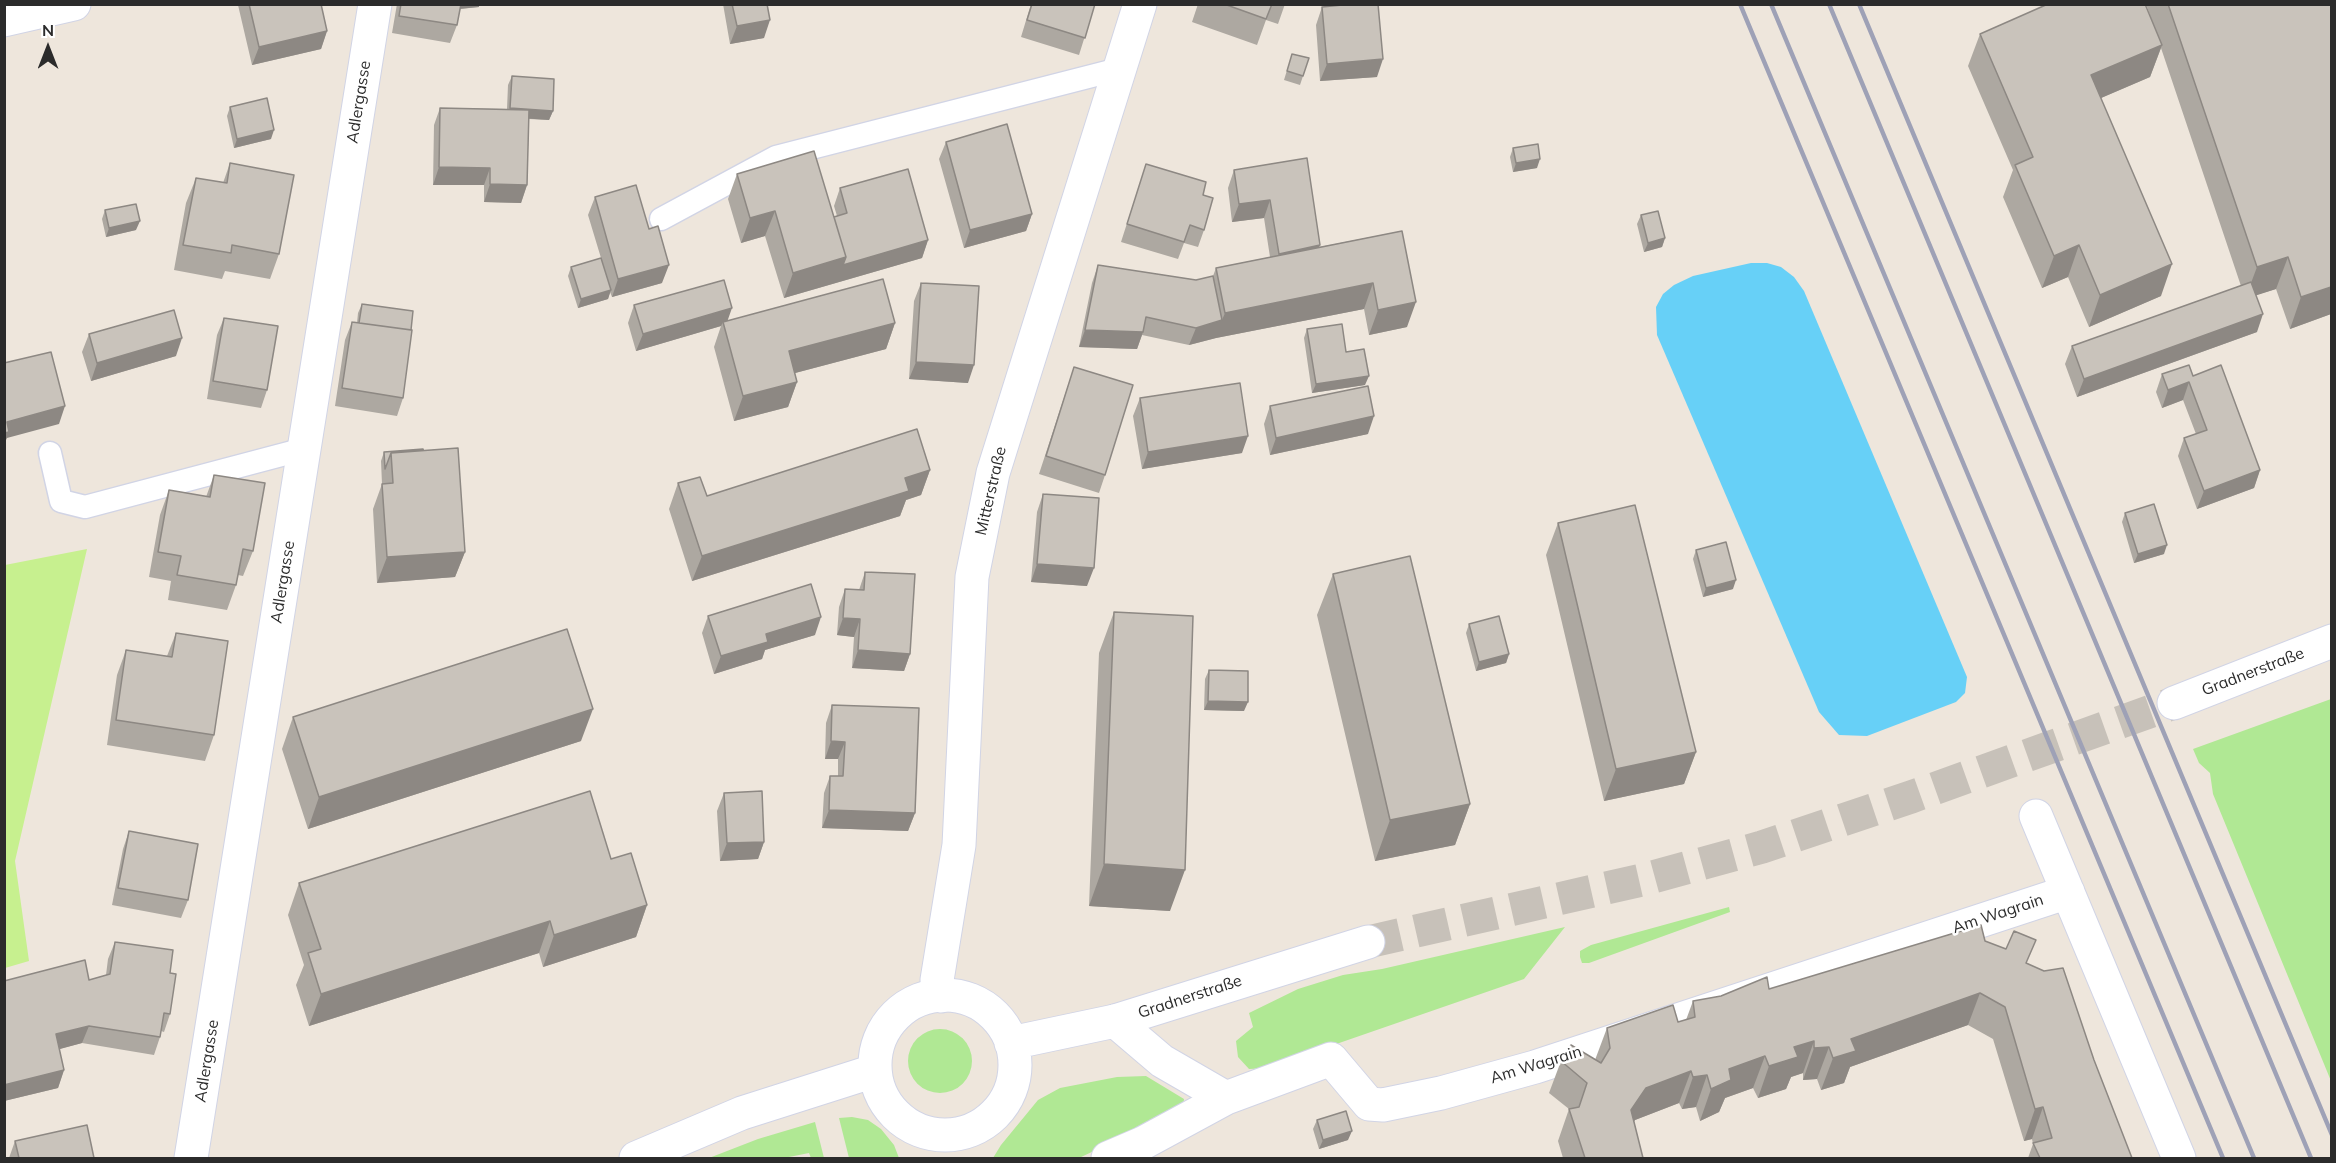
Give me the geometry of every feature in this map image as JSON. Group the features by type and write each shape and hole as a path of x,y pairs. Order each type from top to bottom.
{"street":[{"path":"4,20 74,4"},
{"name":"Adlergasse","path":"191,1158 375,4"},
{"name":"Mitterstraße","path":"941,996 937,980 959,845 972,577 993,472 1140,4"},
{"name":"Gradnerstraße","path":"2174,703 2331,641"},
{"path":"2036,816 2179,1158"},
{"name":"Am Wagrain","path":"1108,1158 1143,1143 1226,1098 1331,1059 1369,1104 1383,1105 1441,1093 1546,1063 2068,892"},
{"name":"Gradnerstraße","path":"1011,1042 1115,1021 1368,942"},
{"path":"941,996 976,1000 999,1018 1011,1042 1014,1062 1013,1084 1004,1102 991,1118 948,1147 910,1128 895,1117 882,1097 874,1071 882,1034 905,1006 941,996"},
{"path":"1115,1021 1162,1061 1226,1098"},
{"path":"636,1158 742,1113 874,1071"}],"lane":[{"path":"661,219 776,157 1119,69"},
{"path":"50,453 62,501 85,507 304,448"}],"green space":[{"path":"87,549 15,861 29,961 5,968 5,565"},
{"path":"2332,699 2331,1081 2213,794 2210,773 2199,763 2193,749"},
{"path":"1729,907 1730,912 1589,963 1582,963 1580,951 1591,945"},
{"path":"1565,927 1524,979 1267,1068 1249,1069 1238,1057 1236,1041 1253,1027 1249,1013 1298,989 1343,975 1382,969"},
{"path":"940,1029 958,1035 966,1043 972,1061 966,1079 958,1087 940,1093 922,1087 914,1079 908,1061 914,1043 922,1035"},
{"path":"1146,1076 1184,1099 1183,1109 1079,1158 993,1158 1038,1100 1060,1088 1117,1077"},
{"path":"852,1117 868,1120 881,1129 894,1145 899,1158 849,1158 839,1118"},
{"path":"815,1122 824,1158 811,1158 809,1153 784,1158 709,1158 758,1139"}],"water":[{"path":"1751,263 1767,263 1781,267 1794,277 1804,291 1967,677 1965,693 1956,702 1867,736 1839,735 1819,712 1657,335 1656,307 1663,294 1674,285 1693,276"}],"building":[{"path":"249,4 321,4 327,31 259,47"},
{"path":"401,4 461,4 457,25 399,16"},
{"path":"732,4 767,4 770,20 737,26"},
{"path":"1032,4 1095,4 1085,38 1027,20"},
{"path":"1224,4 1272,4 1266,19"},
{"path":"1378,4 1383,59 1327,64 1322,7"},
{"path":"2048,4 2145,4 2162,45 2091,75 2172,264 2100,295 2079,245 2054,256 2015,165 2033,157 1980,34"},
{"path":"2168,4 2331,4 2331,287 2301,297 2288,257 2257,267"},
{"path":"1292,54 1309,58 1303,76 1287,71"},
{"path":"512,76 554,79 553,111 510,108"},
{"path":"267,98 274,130 237,139 230,107"},
{"path":"440,108 529,110 527,185 490,184 490,168 439,167"},
{"path":"1007,124 1032,214 970,230 946,142"},
{"path":"1538,144 1540,159 1516,163 1513,148"},
{"path":"814,151 846,257 793,273 775,211 750,218 737,174"},
{"path":"1307,158 1320,245 1279,254 1270,200 1239,204 1234,170"},
{"path":"230,163 294,175 279,254 232,245 231,253 183,245 196,178 227,183"},
{"path":"1146,164 1206,182 1203,195 1213,198 1204,230 1190,225 1184,242 1127,224"},
{"path":"908,169 928,240 843,265 846,257 834,217 847,213 840,188"},
{"path":"636,185 649,229 658,226 669,265 618,279 595,197"},
{"path":"136,204 140,221 109,228 105,210"},
{"path":"1658,211 1665,238 1648,243 1641,215"},
{"path":"1402,231 1416,302 1378,310 1373,283 1225,313 1216,268"},
{"path":"601,258 611,290 581,299 571,267"},
{"path":"1098,265 1196,280 1213,276 1222,320 1196,328 1146,317 1143,332 1085,330"},
{"path":"883,279 895,323 789,351 797,382 743,396 723,322"},
{"path":"724,280 732,308 643,334 634,305"},
{"path":"2251,282 2263,314 2084,379 2072,346"},
{"path":"921,283 979,286 974,365 916,362"},
{"path":"362,304 413,311 411,330 359,323"},
{"path":"174,310 182,338 97,363 89,334"},
{"path":"224,318 278,326 267,390 213,381"},
{"path":"352,322 412,330 403,398 342,388"},
{"path":"1342,324 1346,352 1364,349 1369,376 1316,384 1307,329"},
{"path":"51,352 65,406 7,422 9,432 4,433 4,363"},
{"path":"2189,365 2193,376 2221,365 2260,470 2204,491 2184,438 2207,430 2189,382 2168,390 2162,374"},
{"path":"1074,367 1133,385 1105,475 1046,456"},
{"path":"1240,383 1248,436 1148,452 1140,398"},
{"path":"1368,386 1374,416 1276,438 1270,406"},
{"path":"917,429 930,470 905,478 909,491 702,556 678,483 700,477 707,496"},
{"path":"458,448 465,552 387,557 382,484 393,483 391,453"},
{"path":"423,449 391,453 385,469 384,452"},
{"path":"214,475 265,483 253,551 243,549 236,585 177,575 181,556 158,552 169,490 210,497"},
{"path":"1043,494 1099,498 1094,568 1037,564"},
{"path":"2154,504 2167,545 2138,554 2125,513"},
{"path":"1635,505 1696,752 1616,769 1558,523"},
{"path":"1726,542 1736,580 1706,588 1696,550"},
{"path":"1410,556 1470,804 1390,820 1333,574"},
{"path":"865,572 915,574 910,654 858,650 860,619 843,618 845,589 864,590"},
{"path":"811,584 821,617 766,634 768,642 721,656 708,616"},
{"path":"1114,612 1193,616 1185,870 1104,864"},
{"path":"1499,616 1509,654 1479,662 1469,624"},
{"path":"567,629 593,709 319,797 293,717"},
{"path":"176,633 228,641 214,735 116,720 126,650 172,657"},
{"path":"1209,670 1248,671 1248,702 1208,701"},
{"path":"832,705 919,708 915,813 829,810 830,776 843,776 845,742 831,741"},
{"path":"590,791 611,859 631,853 647,905 554,935 550,921 321,994 308,953 321,949 299,883"},
{"path":"762,791 764,842 727,843 724,793"},
{"path":"129,831 198,844 188,900 118,888"},
{"path":"1981,925 1985,941 2006,949 2014,931 2036,940 2026,963 2044,971 2063,968 2094,1060 2132,1158 2040,1158 2033,1143 2052,1138 2043,1107 2035,1109 2005,1007 1980,993 1851,1039 1856,1051 1833,1058 1829,1047 1814,1048 1814,1041 1794,1047 1798,1057 1769,1066 1765,1056 1729,1069 1731,1080 1711,1089 1707,1075 1693,1077 1691,1071 1646,1088 1631,1110 1643,1158 1585,1158 1569,1109 1579,1107 1587,1083 1561,1061 1571,1045 1601,1063 1610,1048 1607,1028 1673,1005 1678,1022 1695,1017 1693,1001 1721,996 1767,977 1769,989"},
{"path":"115,942 173,950 170,973 176,974 170,1014 164,1013 160,1037 89,1026 56,1034 64,1070 4,1085 4,981 85,960 89,980 110,974"},
{"path":"1346,1111 1352,1131 1323,1140 1317,1120"},
{"path":"87,1125 94,1158 19,1158 15,1141"}],"tunnel":[{"path":"1368,942 1642,880 1762,847 1911,797 2174,703"}],"railway":[{"path":"1740,4 2223,1158"},
{"path":"1771,4 2254,1158"},
{"path":"1829,4 2311,1158"},
{"path":"1859,4 2332,1135"}]}
